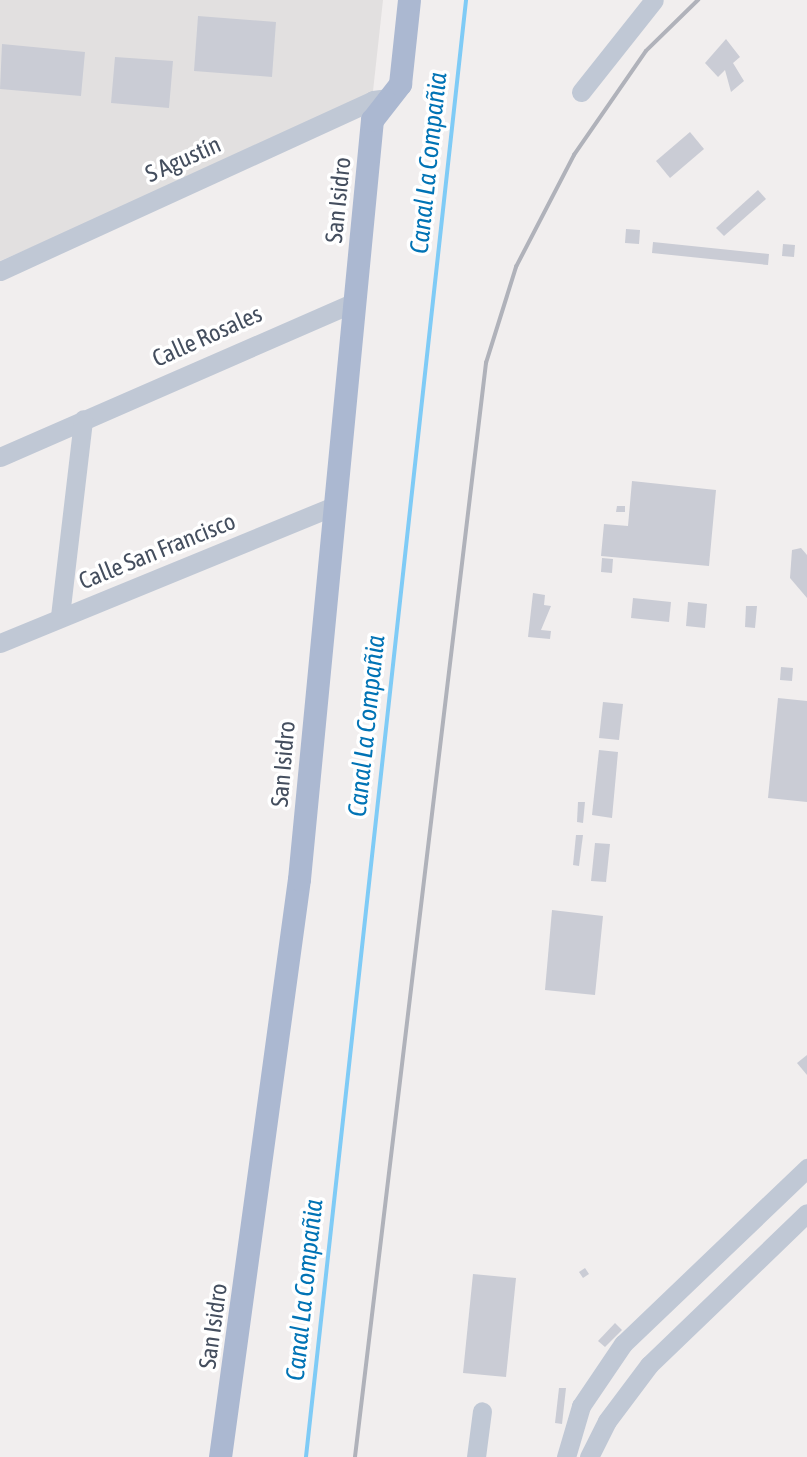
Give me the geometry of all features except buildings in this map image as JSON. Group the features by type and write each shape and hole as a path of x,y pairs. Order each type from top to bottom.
{"main road":[{"path":"394,91 409,0"},
{"name":"San Isidro","path":"220,1457 299,879 372,120 394,91"}],"street":[{"path":"581,92 654,0"},
{"name":"S Agustín","path":"0,271 394,91"},
{"name":"Calle Rosales","path":"0,457 354,302"},
{"path":"60,616 83,419"},
{"name":"Calle San Francisco","path":"0,643 60,616 334,506"},
{"path":"566,1457 581,1406 615,1353 807,1168"},
{"path":"589,1457 607,1421 649,1365 807,1213"},
{"path":"476,1457 482,1411"}],"shaded area":[{"path":"0,0 383,0 372,100 0,261"}],"waterway":[{"name":"Canal La Compañia","path":"306,1457 466,0"}],"railway":[{"path":"355,1457 486,363 516,267 574,155 646,51 698,0"}]}
